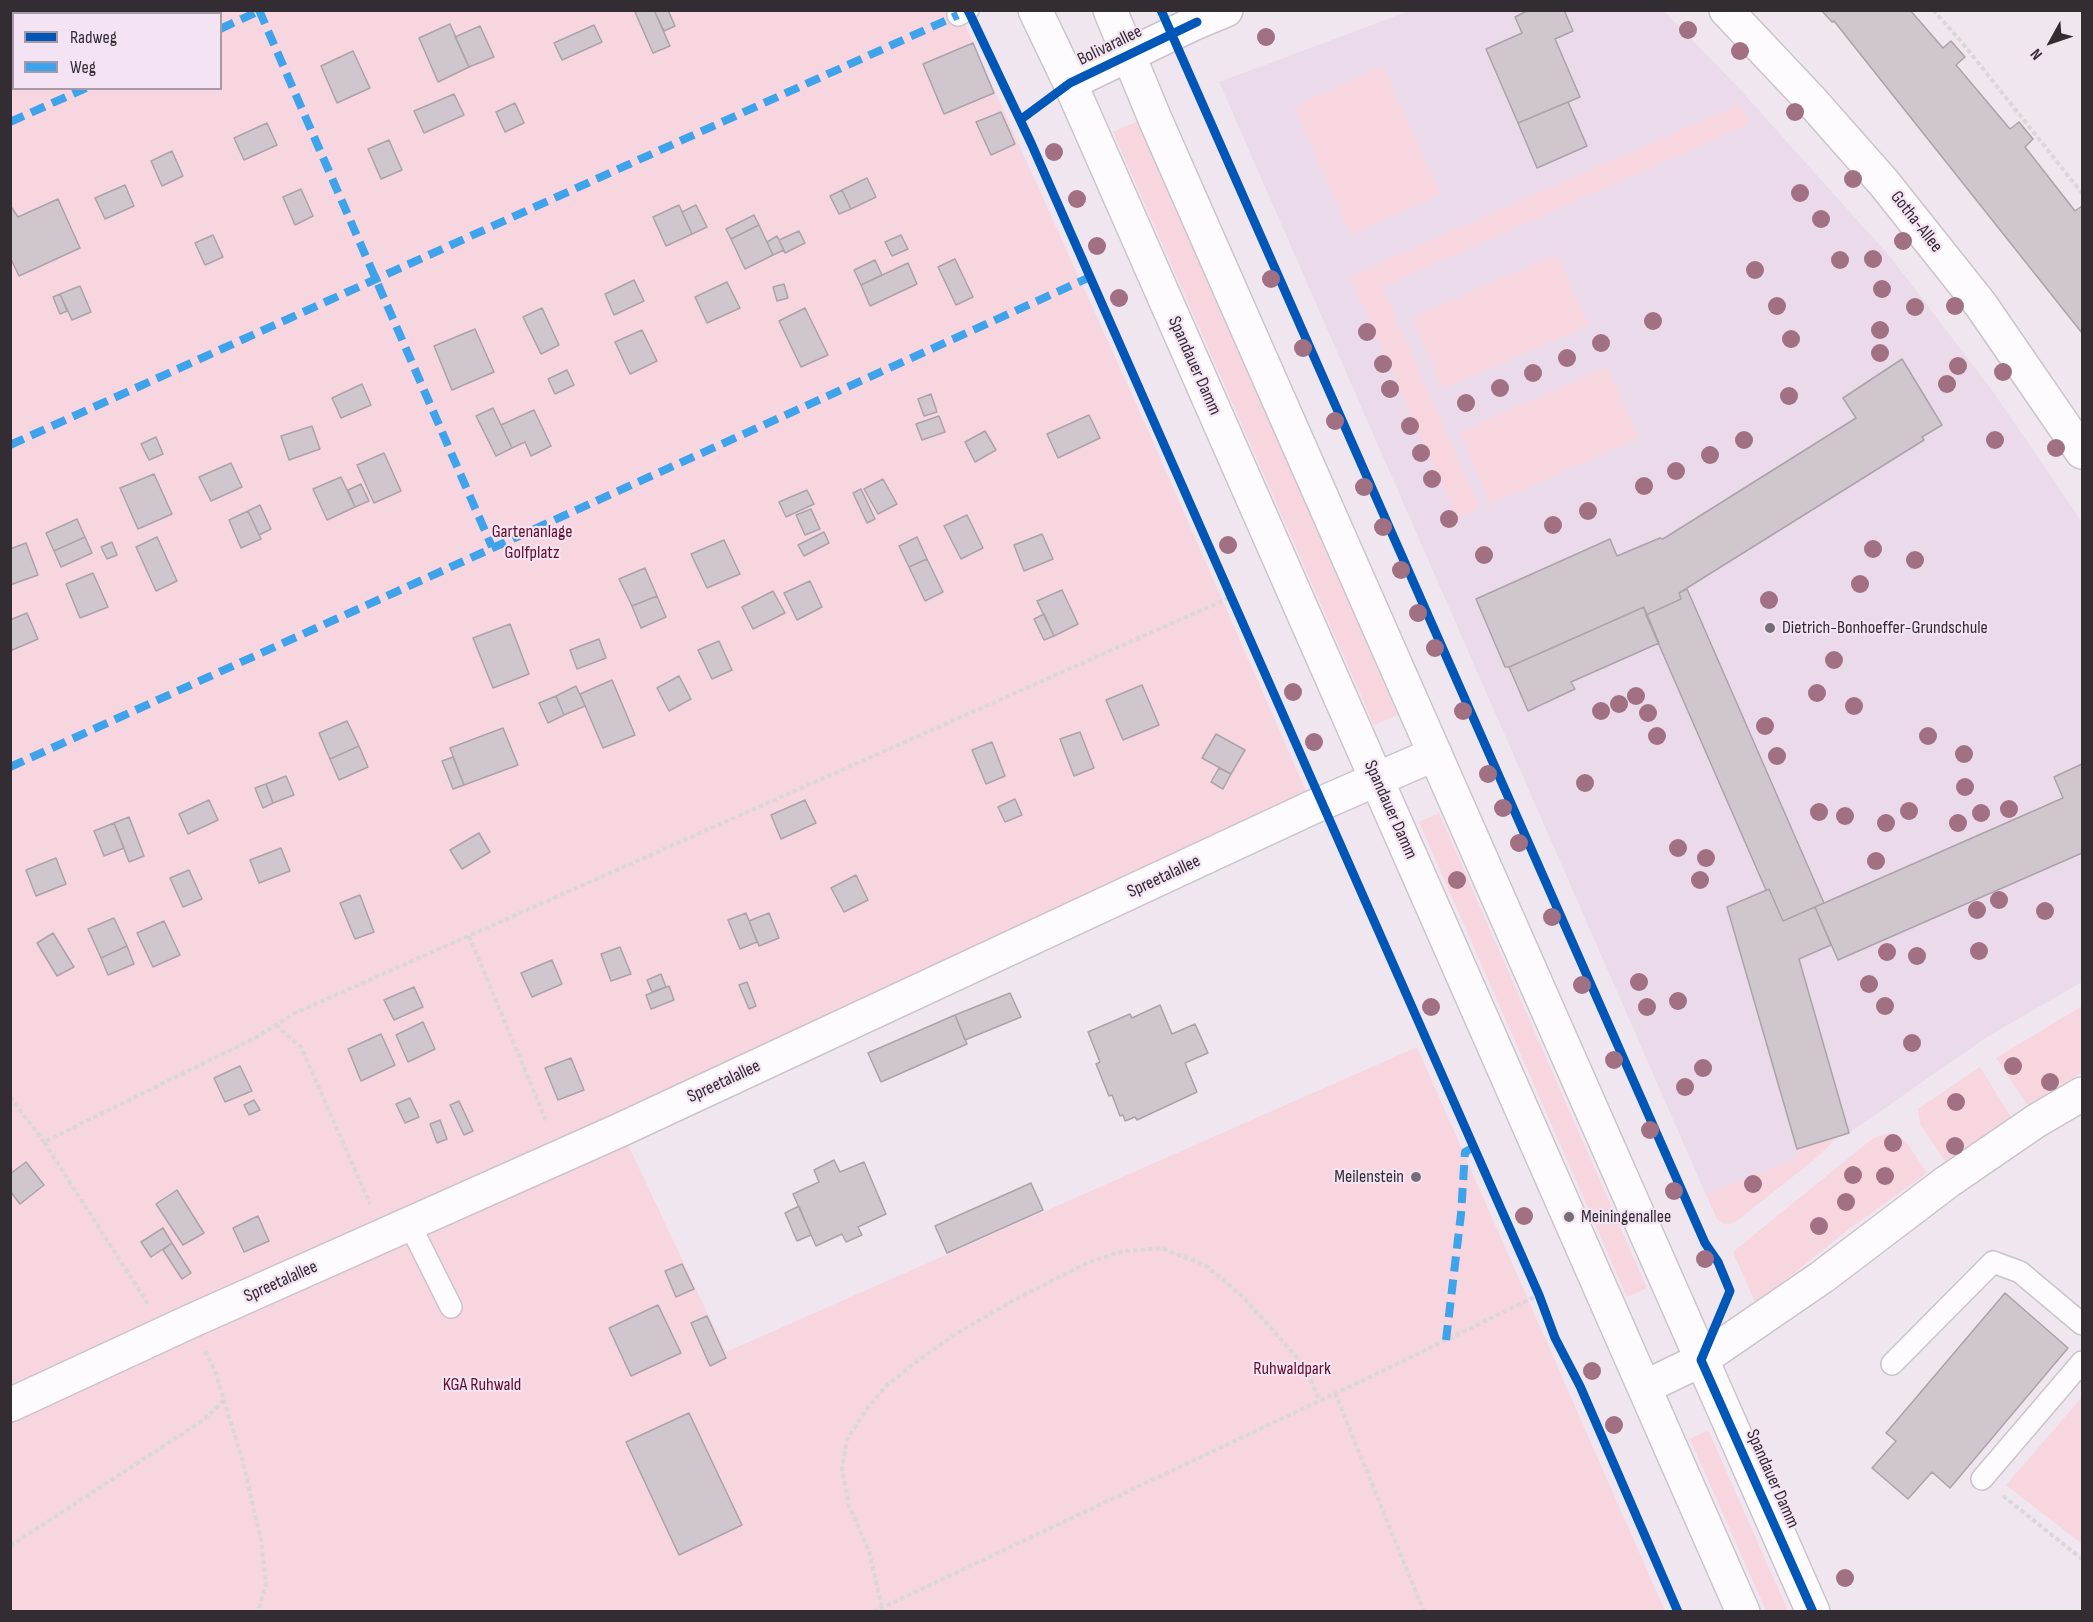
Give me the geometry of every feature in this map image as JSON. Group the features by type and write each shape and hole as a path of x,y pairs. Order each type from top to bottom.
{"main road":[{"name":"Spandauer Damm","path":"1035,10 1070,83 1743,1611"},
{"name":"Spandauer Damm","path":"1110,10 1813,1611"},
{"name":"Bolivarallee","path":"1070,83 1226,10"},
{"name":"Gotha-Allee","path":"1726,10 1809,98 1884,183 1981,305 2080,442"},
{"name":"Spreetalallee","path":"10,1405 178,1327 561,1156 1376,779 1435,754"},
{"path":"1645,1388 1701,1360 1822,1277 1947,1182 2036,1121 2082,1094"}],"lane":[{"path":"396,1229 451,1307"},
{"path":"1892,1364 1993,1262 2020,1272 2082,1324"},
{"path":"1982,1479 2082,1362"}],"path":[{"path":"1933,10 1974,57 2082,193"},
{"path":"44,1142 255,1038 295,1013 1231,597"},
{"path":"469,936 561,1156"},
{"path":"276,1025 301,1047 396,1229"},
{"path":"10,1096 178,1327 215,1371 243,1462 261,1539 266,1583 258,1611"},
{"path":"882,1607 869,1551 849,1506 842,1468 847,1438 880,1393 920,1359 962,1330 1087,1263 1120,1252 1161,1248 1205,1264 1242,1296 1298,1357 1319,1399"},
{"path":"873,1611 1539,1294"},
{"path":"1335,1393 1424,1611"},
{"path":"10,1546 205,1419 224,1400"},
{"path":"1982,1479 2082,1559"}],"shaded area":[{"name":"Dietrich-Bonhoeffer-Grundschule","path":"1663,10 1737,86 1892,259 1994,393 2082,522 2082,982 1987,1037 1849,1133 1797,1149 1800,1157 1706,1195 1219,82 1409,11"}],"green space":[{"name":"Gartenanlage Golfplatz","path":"11,11 954,11 962,26 965,25 1146,426 1313,807 621,1130 726,1352 1417,1047 1665,1611 11,1612"},
{"path":"1383,66 1441,194 1351,235 1293,107"},
{"path":"1740,104 1749,124 1382,287 1480,508 1457,519 1350,276"},
{"path":"1138,121 1398,715 1374,725 1113,132"},
{"path":"1557,254 1589,325 1443,389 1412,317"},
{"path":"1607,367 1639,438 1491,504 1459,432"},
{"path":"1439,813 1647,1288 1627,1297 1419,822"},
{"path":"2082,1006 2082,1072 2028,1106 1996,1058"},
{"path":"1980,1067 2011,1117 1945,1161 1920,1124 1918,1109"},
{"path":"1892,1133 1907,1143 1927,1173 1845,1232 1756,1304 1734,1251 1872,1139"},
{"path":"1840,1135 1815,1159 1738,1220 1724,1224 1717,1219 1706,1195 1799,1157 1797,1149"},
{"path":"2082,1397 2082,1544 2006,1485"},
{"path":"1708,1430 1788,1611 1766,1611 1690,1439"}],"building":[{"path":"654,10 670,46 653,53 635,12"},
{"path":"654,10 668,10 675,26 664,31"},
{"path":"1529,10 1564,10 1573,31 1555,39 1580,97 1518,123 1486,49 1522,33 1515,17"},
{"path":"1821,10 1910,10 1943,48 1951,41 1965,57 1956,65 2010,129 2019,122 2033,139 2025,147 2075,211 2082,206 2082,333 1834,21 1832,22"},
{"path":"450,24 469,67 438,82 419,38"},
{"path":"594,25 602,42 562,60 554,43"},
{"path":"480,26 494,57 469,67 455,37"},
{"path":"973,43 994,93 944,114 923,64"},
{"path":"353,51 370,88 337,103 321,66"},
{"path":"454,94 464,115 424,133 414,111"},
{"path":"1568,102 1587,146 1537,168 1518,123"},
{"path":"515,103 524,123 505,132 496,112"},
{"path":"1001,112 1015,144 991,155 976,122"},
{"path":"267,123 277,145 244,160 234,138"},
{"path":"389,140 402,170 381,179 368,149"},
{"path":"172,151 183,176 162,186 151,161"},
{"path":"867,178 876,197 851,209 842,190"},
{"path":"125,185 134,206 105,219 95,198"},
{"path":"301,189 313,216 295,225 283,197"},
{"path":"842,190 851,209 839,214 830,196"},
{"path":"58,199 80,248 19,276 10,257 10,205 18,217"},
{"path":"679,205 692,234 666,246 653,217"},
{"path":"696,205 707,227 692,234 682,212"},
{"path":"754,215 759,225 731,239 726,229"},
{"path":"759,225 773,255 745,269 731,239"},
{"path":"799,231 805,243 785,253 779,240"},
{"path":"213,235 223,257 205,265 195,243"},
{"path":"901,235 908,249 892,256 885,242"},
{"path":"777,236 784,250 773,255 767,242"},
{"path":"955,259 973,297 956,305 938,267"},
{"path":"875,260 882,275 861,285 854,270"},
{"path":"908,263 917,284 870,306 861,285"},
{"path":"634,280 644,301 614,315 605,294"},
{"path":"727,282 740,308 707,323 695,297"},
{"path":"784,284 788,298 777,301 773,287"},
{"path":"80,286 91,312 72,320 60,294"},
{"path":"60,294 67,311 60,314 53,297"},
{"path":"542,308 559,345 541,354 523,317"},
{"path":"805,308 828,355 801,367 779,321"},
{"path":"475,329 494,372 452,390 434,346"},
{"path":"642,330 657,361 630,374 615,342"},
{"path":"1902,359 1942,425 1922,437 1924,440 1679,593 1681,599 1646,615 1644,607 1505,667 1476,599 1610,539 1617,556 1660,538 1663,539 1856,418 1843,398"},
{"path":"567,370 574,385 555,394 548,379"},
{"path":"362,384 371,405 341,418 332,398"},
{"path":"931,394 937,412 924,416 918,399"},
{"path":"493,408 512,448 496,456 476,416"},
{"path":"534,410 551,446 531,456 525,442 512,448 501,425"},
{"path":"1089,415 1100,438 1058,458 1047,434"},
{"path":"939,416 945,432 922,440 916,424"},
{"path":"312,426 320,449 289,460 281,436"},
{"path":"985,431 996,450 975,462 965,442"},
{"path":"156,437 163,454 149,460 141,444"},
{"path":"384,453 401,491 374,503 357,465"},
{"path":"231,463 242,487 211,501 199,477"},
{"path":"154,474 172,514 138,529 120,488"},
{"path":"341,477 355,507 327,520 313,489"},
{"path":"883,479 897,504 878,514 864,489"},
{"path":"361,484 369,501 355,507 348,490"},
{"path":"861,489 875,519 867,523 853,493"},
{"path":"807,490 814,504 786,517 779,502"},
{"path":"260,505 271,529 259,535 248,511"},
{"path":"811,509 820,529 805,535 796,515"},
{"path":"248,511 261,539 241,548 229,520"},
{"path":"967,515 983,548 961,559 944,526"},
{"path":"77,519 85,537 54,551 46,533"},
{"path":"824,532 829,543 804,556 798,545"},
{"path":"1042,534 1053,559 1024,571 1014,545"},
{"path":"85,537 92,553 61,567 54,551"},
{"path":"157,537 177,581 156,591 136,547"},
{"path":"917,537 927,559 909,567 899,546"},
{"path":"724,540 740,574 707,588 691,554"},
{"path":"112,542 117,555 107,559 101,547"},
{"path":"26,543 38,575 10,585 10,549"},
{"path":"927,559 943,592 925,601 909,567"},
{"path":"645,568 657,596 632,606 619,579"},
{"path":"93,573 108,607 80,618 66,584"},
{"path":"810,581 822,607 797,620 784,593"},
{"path":"1687,589 1824,903 1783,921 1769,889 1766,890 1646,615 1681,599 1679,593"},
{"path":"1062,590 1078,624 1054,636 1037,601"},
{"path":"773,591 785,613 753,629 742,607"},
{"path":"657,596 666,617 641,628 632,606"},
{"path":"1644,607 1659,643 1571,682 1575,689 1528,711 1509,667"},
{"path":"27,613 38,639 10,651 10,620"},
{"path":"1044,614 1054,636 1044,640 1034,619"},
{"path":"510,624 529,674 493,688 473,638"},
{"path":"599,639 606,658 577,669 570,650"},
{"path":"719,641 732,670 712,679 698,650"},
{"path":"679,676 691,699 669,711 657,688"},
{"path":"612,680 635,735 603,748 580,694"},
{"path":"1142,685 1159,725 1123,740 1106,700"},
{"path":"576,686 585,706 564,715 556,696"},
{"path":"556,696 564,715 548,723 539,703"},
{"path":"347,721 359,746 330,759 319,733"},
{"path":"503,728 518,765 464,785 450,748"},
{"path":"1080,732 1094,768 1074,776 1060,739"},
{"path":"1216,734 1245,750 1231,774 1202,758"},
{"path":"992,742 1005,776 986,784 972,750"},
{"path":"359,746 368,767 339,780 330,759"},
{"path":"453,757 464,785 453,789 442,761"},
{"path":"2082,764 2082,853 1838,960 1815,907 2063,798 2054,777"},
{"path":"1219,768 1231,774 1223,789 1211,782"},
{"path":"286,776 294,795 273,803 266,784"},
{"path":"266,784 273,803 263,808 255,788"},
{"path":"1015,799 1022,815 1005,822 998,807"},
{"path":"209,800 218,820 188,834 179,814"},
{"path":"805,800 816,823 781,839 771,815"},
{"path":"129,817 144,856 129,862 114,823"},
{"path":"114,823 124,848 104,856 94,831"},
{"path":"479,833 490,852 462,869 450,850"},
{"path":"281,848 290,871 259,883 250,860"},
{"path":"56,858 66,884 36,896 26,870"},
{"path":"189,870 202,899 183,907 170,878"},
{"path":"856,875 868,900 844,912 831,888"},
{"path":"1769,889 1783,921 1815,907 1831,945 1799,959 1849,1133 1797,1149 1727,907"},
{"path":"360,895 374,932 355,939 340,903"},
{"path":"746,913 757,942 740,949 728,920"},
{"path":"769,913 779,938 759,946 749,921"},
{"path":"114,918 127,946 101,958 88,929"},
{"path":"164,921 180,955 153,967 137,933"},
{"path":"53,933 74,967 57,976 37,943"},
{"path":"127,946 134,964 108,975 101,958"},
{"path":"620,947 631,974 611,981 601,954"},
{"path":"552,960 562,984 532,997 521,973"},
{"path":"661,974 666,987 652,992 647,980"},
{"path":"747,982 756,1006 749,1009 739,985"},
{"path":"669,986 674,1000 651,1009 646,995"},
{"path":"414,987 423,1007 394,1020 384,1000"},
{"path":"1010,993 1021,1017 965,1040 955,1015"},
{"path":"1160,1005 1172,1034 1195,1024 1208,1053 1185,1063 1197,1092 1137,1120 1135,1117 1125,1121 1123,1115 1120,1116 1112,1095 1109,1096 1096,1064 1100,1062 1088,1032 1130,1014 1132,1018"},
{"path":"955,1015 967,1044 881,1082 868,1053"},
{"path":"423,1022 435,1049 408,1062 396,1035"},
{"path":"381,1034 395,1065 361,1081 348,1049"},
{"path":"571,1058 584,1090 558,1100 545,1068"},
{"path":"240,1066 252,1091 225,1102 214,1078"},
{"path":"410,1098 419,1117 405,1123 396,1104"},
{"path":"254,1100 260,1110 249,1115 244,1105"},
{"path":"459,1101 473,1131 464,1135 450,1105"},
{"path":"440,1120 447,1139 437,1143 430,1124"},
{"path":"834,1160 840,1172 864,1162 886,1214 858,1227 862,1235 846,1242 842,1234 816,1246 793,1194 819,1182 814,1170"},
{"path":"26,1162 44,1185 20,1204 10,1191 10,1174"},
{"path":"1031,1183 1043,1210 947,1253 935,1226"},
{"path":"177,1190 204,1233 183,1245 156,1204"},
{"path":"799,1206 811,1235 797,1241 785,1213"},
{"path":"258,1216 269,1241 244,1252 233,1228"},
{"path":"163,1228 172,1243 151,1257 141,1242"},
{"path":"172,1243 191,1273 182,1279 163,1250"},
{"path":"682,1264 694,1289 676,1297 665,1271"},
{"path":"2005,1293 2068,1348 1950,1488 1932,1472 1908,1499 1872,1468 1896,1441 1886,1433"},
{"path":"658,1305 681,1353 631,1376 609,1328"},
{"path":"707,1316 726,1358 710,1366 691,1323"},
{"path":"689,1413 742,1525 679,1555 626,1442"}],"marked path":[{"path":"259,10 492,547"},
{"path":"222,28 261,10"},
{"path":"10,445 958,15"},
{"path":"10,122 82,90"},
{"path":"10,767 1090,277"},
{"path":"1446,1340 1461,1214 1465,1152 1474,1147"}],"cycle path":[{"path":"968,10 1031,143 1539,1295 1555,1338 1580,1386 1678,1612"},
{"path":"1161,10 1705,1243 1718,1262 1730,1291 1701,1360 1813,1612"},
{"path":"1020,120 1070,83 1197,22"}],"place":[{"name":"Dietrich-Bonhoeffer-Grundschule","path":"1770,628"},
{"name":"Meilenstein","path":"1416,1177"},
{"name":"Meiningenallee","path":"1569,1217"}],"park label":[{"name":"Ruhwaldpark","path":"1292,1369"},
{"name":"KGA Ruhwald","path":"482,1385"}]}
